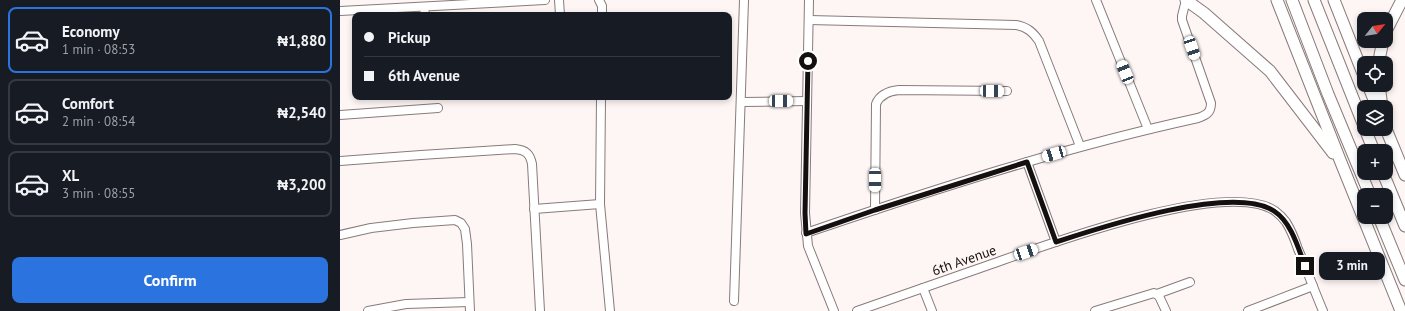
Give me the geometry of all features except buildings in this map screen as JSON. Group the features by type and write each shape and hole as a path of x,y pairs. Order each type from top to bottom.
{"highway":[{"path":"1186,0 1204,12 1270,70 1341,164"},
{"path":"1277,0 1341,164 1401,311"},
{"path":"1292,0 1328,94 1367,188"},
{"path":"1314,0 1357,108"},
{"path":"1334,0 1357,58"},
{"path":"1393,17 1402,0"},
{"path":"1389,136 1405,175"},
{"path":"1386,180 1405,226"},
{"path":"1382,224 1405,280"}],"street":[{"path":"340,11 424,11 545,0"},
{"path":"559,0 560,12"},
{"path":"600,0 602,12"},
{"path":"734,301 744,0"},
{"path":"809,0 805,213 806,234 808,246 834,311"},
{"path":"1096,0 1148,129"},
{"path":"806,234 875,210 1080,146 1204,116 1211,109 1211,103 1182,20 1186,0"},
{"path":"809,20 1016,24 1024,27 1035,35 1039,41 1080,146"},
{"path":"875,210 876,104 881,96 888,92 899,90 1007,91"},
{"path":"601,100 600,204 610,311"},
{"path":"741,102 807,101"},
{"path":"340,115 438,108"},
{"path":"340,161 429,154 526,151 531,159 540,311"},
{"path":"1027,162 1056,242"},
{"name":"6th Avenue","path":"857,311 1118,222 1158,212 1241,202 1254,204 1274,211 1286,222 1323,311"},
{"path":"534,209 600,204"},
{"path":"340,235 371,228 413,223 455,220 461,223 465,229 467,244 470,311"},
{"path":"1095,311 1151,294 1157,294 1190,282"},
{"path":"1248,311 1313,286"},
{"path":"923,288 932,311"},
{"path":"1157,294 1166,311"},
{"path":"368,311 406,304 469,302"}],"route":[{"path":"808,61 805,213 806,234 875,210 1027,162 1056,242 1118,222 1158,212 1209,204 1241,202 1266,207 1280,216 1286,222 1305,266"}]}
